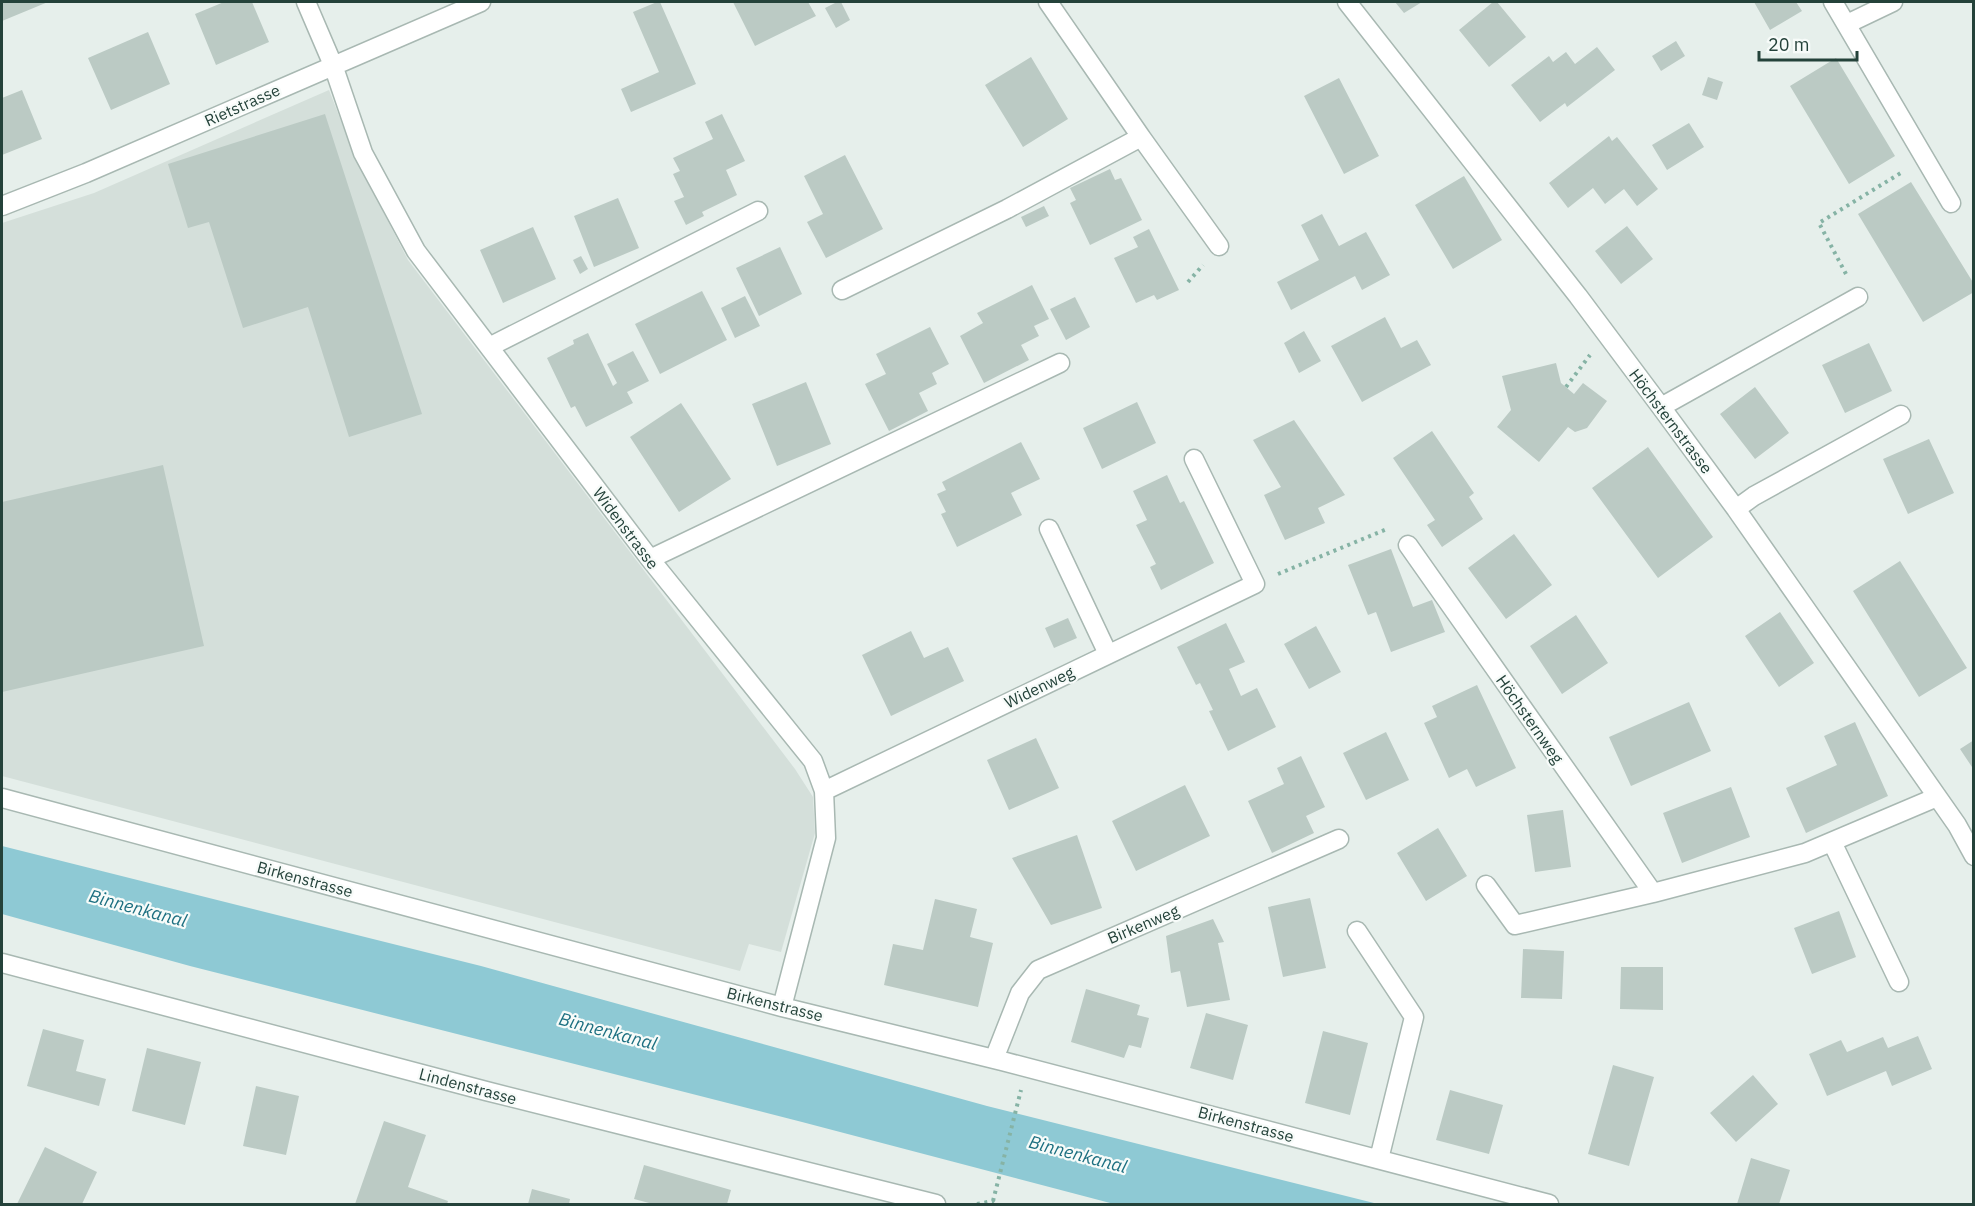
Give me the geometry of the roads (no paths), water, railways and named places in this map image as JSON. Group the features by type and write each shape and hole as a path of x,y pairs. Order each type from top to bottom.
{"street":[{"name":"Widenstrasse","path":"306,2 333,65 363,153 416,251 650,559 813,761 824,791 826,838 782,1007"},
{"name":"Rietstrasse","path":"2,206 86,173 481,2"},
{"path":"1048,2 1219,246"},
{"name":"Höchsternstrasse","path":"1347,2 1578,296 1736,509 1937,796 1965,822 1974,856"},
{"path":"1833,2 1951,202"},
{"path":"1846,24 1893,2"},
{"path":"842,290 1006,209 1141,137"},
{"path":"489,347 758,211"},
{"path":"1661,407 1858,297"},
{"path":"650,559 1060,363"},
{"path":"1736,509 1754,496 1901,415"},
{"name":"Widenweg","path":"824,791 1255,584 1194,459"},
{"path":"1049,530 1108,654"},
{"name":"Höchsternweg","path":"1408,545 1653,893"},
{"path":"1486,885 1515,925 1653,893 1805,853 1937,796"},
{"name":"Birkenstrasse","path":"2,798 782,1007 994,1059 1549,1204"},
{"name":"Birkenweg","path":"994,1059 1020,993 1038,970 1339,839"},
{"path":"1832,842 1899,982"},
{"path":"1357,931 1414,1017 1379,1159"},
{"name":"Lindenstrasse","path":"2,963 486,1091 936,1204"}],"water":[{"name":"Binnenkanal","path":"2,846 481,966 987,1106 1378,1204 1114,1204 190,966 2,914"}]}
